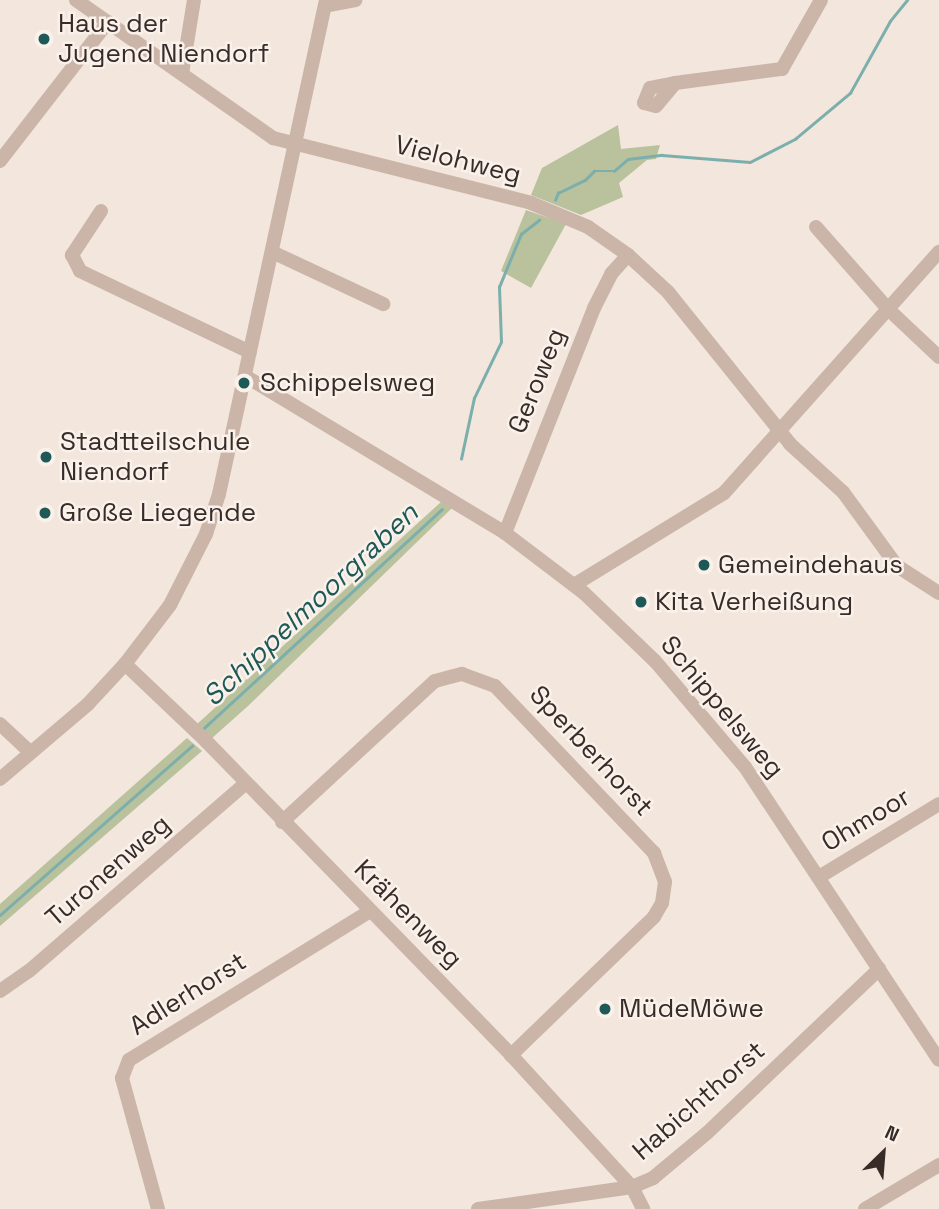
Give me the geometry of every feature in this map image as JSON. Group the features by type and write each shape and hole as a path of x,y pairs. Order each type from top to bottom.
{"street":[{"name":"Vielohweg","path":"76,0 273,138 526,202 588,227 628,255 668,292 780,432 833,480 897,566 939,593"},
{"path":"181,74 194,0"},
{"path":"0,779 88,704 125,664 170,605 206,534 245,376 326,3 355,0"},
{"path":"675,83 782,69 821,0"},
{"path":"0,160 107,22"},
{"path":"101,211 72,256 80,271 250,352"},
{"path":"816,227 888,309 939,357"},
{"path":"272,252 383,304"},
{"path":"573,584 724,493 939,252"},
{"name":"Geroweg","path":"505,533 594,308 611,274 628,255"},
{"name":"Schippelsweg","path":"245,376 505,533 573,584 655,661 705,716 819,877 939,1060"},
{"name":"Krähenweg","path":"125,664 511,1055 632,1187 643,1209"},
{"name":"Sperberhorst","path":"282,821 435,681 462,674 495,686 654,853 665,882 662,903 654,917 511,1055"},
{"path":"0,724 31,753"},
{"name":"Turonenweg","path":"0,991 29,971 245,784"},
{"name":"Ohmoor","path":"819,877 939,804"},
{"name":"Adlerhorst","path":"158,1209 122,1078 129,1060 369,912"},
{"name":"Habichthorst","path":"478,1209 632,1187 673,1163 879,969"},
{"path":"865,1209 939,1165"}],"green space":[{"path":"618,125 621,149 660,145 656,159 647,160 619,183 623,197 581,215 531,195 542,168"},
{"path":"526,210 566,224 531,288 501,271"},
{"path":"441,502 452,508 248,706 211,739 196,725"},
{"path":"187,738 202,751 0,926 0,904"}],"waterway":[{"name":"Schippelmoorgraben","path":"555,200 558,193 585,180 594,171 614,171 628,159 662,155 750,162 795,139 850,93 890,21 907,0"},
{"name":"Schippelmoorgraben","path":"461,459 474,398 501,342 499,287 521,234 539,220"},
{"name":"Schippelmoorgraben","path":"204,728 442,509"},
{"name":"Schippelmoorgraben","path":"0,915 192,746"}],"place":[{"name":"Haus der Jugend Niendorf","path":"44,39"},
{"name":"Schippelsweg","path":"244,383"},
{"name":"Stadtteilschule Niendorf","path":"46,457"},
{"name":"Große Liegende","path":"45,513"},
{"name":"Gemeindehaus","path":"704,565"},
{"name":"Kita Verheißung","path":"641,602"},
{"name":"MüdeMöwe","path":"605,1009"}]}
